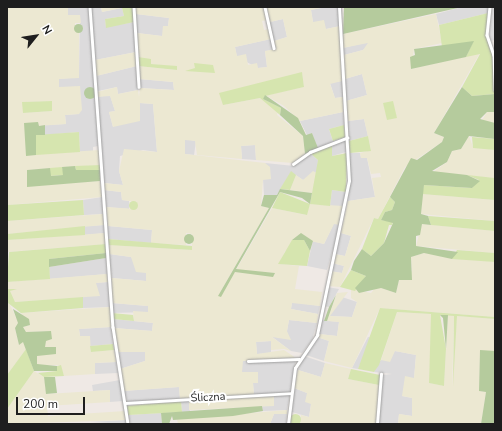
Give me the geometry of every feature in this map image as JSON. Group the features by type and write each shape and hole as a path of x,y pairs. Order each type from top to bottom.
{"street":[{"path":"90,7 116,355 128,424"},
{"path":"134,7 139,87"},
{"path":"265,7 274,48"},
{"path":"288,424 291,393 299,359 317,335 341,229 349,181 340,7"},
{"path":"490,7 487,35 494,55 495,90"},
{"path":"293,164 310,152 347,138"},
{"path":"248,361 299,359"},
{"path":"377,424 381,374"},
{"name":"Śliczna","path":"125,404 291,393"}],"shaded area":[{"path":"7,7 68,7 68,15 80,15 81,23 75,23 75,32 79,32 79,78 59,79 59,87 80,86 82,110 79,114 65,115 66,124 38,126 26,155 99,150 100,165 27,170 27,186 100,181 102,197 7,205","holes":["51,101 52,111 23,113 23,102"]},
{"path":"68,7 89,7 98,146 93,147 93,151 80,152 79,132 45,135 45,125 66,124 65,115 79,114 80,99 59,87 59,79 79,77 80,15 68,15"},
{"path":"91,7 101,7 102,12 122,8 124,16 105,19 106,27 134,22 136,52 95,60"},
{"path":"101,7 126,7 102,12"},
{"path":"135,7 264,7 267,20 262,21 264,30 269,29 271,39 235,47 237,56 246,54 248,65 257,63 258,68 267,67 265,51 276,49 274,41 287,37 283,19 270,22 266,7 326,7 311,10 313,22 324,20 326,29 340,26 342,81 330,84 335,98 343,97 343,112 300,121 284,106 265,95 304,87 302,73 223,105 260,98 278,111 277,115 303,136 305,154 293,163 256,160 255,145 241,146 242,159 197,155 195,141 185,140 185,154 265,163 270,167 271,179 263,180 261,206 269,208 218,296 235,272 274,273 236,270 272,208 306,215 310,204 344,206 340,225 334,224 324,244 305,240 285,251 279,264 299,266 295,289 322,292 320,306 292,303 291,309 318,314 317,323 289,320 287,331 291,340 272,337 291,351 284,349 271,350 271,341 256,342 257,354 284,350 296,358 243,361 242,372 258,372 258,383 253,383 254,395 180,399 179,387 123,391 120,369 145,361 145,352 117,352 114,328 152,331 153,323 134,321 133,311 148,312 148,306 112,303 112,278 146,281 146,273 136,272 131,257 109,254 108,245 192,250 192,234 186,233 186,245 151,243 152,230 108,226 106,207 136,209 137,202 122,200 121,192 104,190 104,183 123,185 119,171 124,149 157,152 153,104 140,103 140,121 113,127 109,112 115,111 110,96 97,97 97,92 117,87 118,94 138,90 139,97 140,88 174,90 173,82 139,79 138,66 176,70 177,67 151,64 138,57 137,33 162,36 163,26 168,26 169,18 136,14"},
{"path":"326,7 338,7 340,26 326,29 313,22 311,10"},
{"path":"462,7 488,7 488,13 439,25 436,14"},
{"path":"492,7 495,7 495,40 489,41"},
{"path":"136,14 169,18 168,26 162,36 137,33"},
{"path":"436,14 442,43 414,49 411,69 480,53 434,133 444,137 442,142 405,167 378,219 374,218 340,287 327,286 330,271 342,273 344,266 332,263 335,254 345,256 351,236 341,233 348,201 375,197 372,178 381,177 380,173 371,174 367,158 361,158 360,153 371,150 364,119 348,121 346,101 367,95 362,74 345,79 344,55 363,50 368,43 343,48 343,34"},
{"path":"283,19 287,37 274,41 270,22"},
{"path":"271,39 273,50 265,51 267,67 258,68 237,57 235,47"},
{"path":"368,42 369,46 363,50 344,55 343,48"},
{"path":"136,52 137,66 96,76 95,60"},
{"path":"137,66 138,90 118,94 117,87 98,91 96,76"},
{"path":"362,74 367,95 346,101 345,79"},
{"path":"139,79 173,82 174,90 140,88"},
{"path":"342,81 343,97 335,98 330,83"},
{"path":"110,95 115,111 109,112 113,127 140,103 153,104 157,152 143,150 120,156 119,171 123,185 104,183 97,97"},
{"path":"343,112 344,125 329,129 333,141 345,137 346,152 332,156 332,145 318,150 312,133 307,135 300,121"},
{"path":"487,112 495,112 495,123 481,122"},
{"path":"364,119 368,136 349,141 348,121"},
{"path":"469,136 473,147 495,150 495,178 432,173 447,162 452,151 461,149"},
{"path":"185,139 196,141 194,155 185,154"},
{"path":"255,145 256,160 242,159 241,146"},
{"path":"310,153 318,160 317,173 303,180 291,172 277,195 264,195 263,179 271,179 265,163 294,166"},
{"path":"350,153 360,153 361,158 367,158 375,197 348,201"},
{"path":"313,171 317,173 312,193 290,190 296,175 303,180"},
{"path":"104,190 121,192 122,200 129,201 129,209 106,207"},
{"path":"332,190 346,192 344,206 330,206"},
{"path":"422,194 495,200 495,221 421,214"},
{"path":"102,197 103,214 84,215 83,200"},
{"path":"103,214 104,225 7,234 7,221"},
{"path":"334,223 340,225 327,270 307,266 313,241 324,244"},
{"path":"422,224 495,231 495,253 416,246"},
{"path":"104,225 105,233 85,235 85,226"},
{"path":"108,226 152,230 151,243 108,239"},
{"path":"105,233 106,244 7,252 7,240"},
{"path":"341,233 351,236 345,256 335,254"},
{"path":"424,253 495,262 495,317 380,308 352,368 324,361 329,341 317,337 319,334 337,336 339,322 327,321 337,293 348,292 330,316 352,317 357,302 351,298 351,289 371,293 375,288 381,288 396,293 399,280 412,271 411,257"},
{"path":"109,254 131,257 146,273 146,281 112,278"},
{"path":"106,258 107,274 50,279 49,267"},
{"path":"332,263 344,266 342,273 330,271"},
{"path":"107,274 108,282 96,283 100,296 15,302 9,291 14,289 7,289 7,282"},
{"path":"108,282 110,307 83,308 80,284"},
{"path":"327,287 339,289 329,307 324,306"},
{"path":"342,297 357,302 352,317 329,316"},
{"path":"7,299 19,323 15,328 19,345 23,341 26,349 7,375"},
{"path":"292,302 320,306 318,314 291,309"},
{"path":"112,303 148,306 148,312 112,313"},
{"path":"110,307 111,327 79,329 80,336 90,336 91,352 114,350 116,362 95,363 95,374 64,376 60,365 37,365 37,356 51,331 26,332 23,327 30,325 21,313"},
{"path":"397,312 432,314 429,383 444,386 448,315 454,316 452,387 457,316 495,319 495,351 480,351 479,391 486,392 481,424 398,424 399,414 412,416 412,398 402,396 405,376 414,378 416,355 395,351 390,362 381,360"},
{"path":"113,319 153,323 152,331 114,328"},
{"path":"289,320 317,323 312,340 302,353 291,351 271,336 287,331"},
{"path":"321,320 339,322 337,336 319,334"},
{"path":"111,327 113,344 90,346 90,336 80,336 79,329"},
{"path":"317,337 329,341 324,361 306,355"},
{"path":"368,337 373,338 358,369 352,368"},
{"path":"271,341 271,353 257,354 256,342"},
{"path":"395,351 416,355 414,379 402,396 412,398 412,416 399,414 398,424 378,424 382,375 392,374 374,372 377,363"},
{"path":"117,352 145,352 145,361 120,369"},
{"path":"304,356 325,363 321,377 298,370"},
{"path":"296,358 290,392 254,395 253,383 242,372 242,361"},
{"path":"116,362 118,373 95,374 95,363"},
{"path":"325,363 351,369 348,379 379,385 376,424 300,424 301,415 309,417 311,404 305,402 307,393 294,388 298,370 321,377"},
{"path":"34,371 44,377 47,394 110,390 110,402 47,406 48,416 125,411 126,420 7,424 7,409"},
{"path":"120,380 123,401 110,402 110,390 93,391 92,385"},
{"path":"179,387 180,399 128,402 123,391"},
{"path":"294,388 307,393 311,404 309,417 292,412"},
{"path":"290,394 287,410 263,411 262,406 274,406 274,396"},
{"path":"274,396 274,406 189,410 189,401"},
{"path":"189,400 190,412 182,412 181,401"},
{"path":"287,410 287,414 274,414 270,424 178,424 177,419"},
{"path":"161,413 162,424 131,424 128,415"},
{"path":"274,414 287,414 286,424 270,424"},
{"path":"126,420 127,424 90,422"}],"green space":[{"path":"133,7 134,22 106,28 105,19 124,16 122,8"},
{"path":"344,7 462,7 343,34"},
{"path":"488,13 486,35 493,55 495,94 472,96 462,87 480,54 466,57 473,42 442,47 439,25"},
{"path":"78,23 83,28 78,33 73,28"},
{"path":"474,41 466,57 411,69 410,57 415,55 414,49"},
{"path":"138,57 151,59 151,64 177,66 177,70 138,66"},
{"path":"194,63 213,65 215,73 185,71 195,68"},
{"path":"302,72 304,87 265,96 263,99 281,108 280,115 260,98 223,105 219,93"},
{"path":"88,87 92,87 96,93 92,99 88,99 84,95 84,91"},
{"path":"462,87 472,96 495,94 495,112 487,112 480,119 495,123 495,139 469,136 461,149 452,151 447,162 432,171 467,175 480,181 472,188 424,185 421,214 428,216 431,225 422,224 420,235 416,236 416,246 458,252 452,259 424,253 411,257 412,280 399,280 396,293 381,288 359,293 355,288 366,276 351,270 354,261 362,249 371,256 384,243 393,223 381,220 385,212 392,210 395,202 390,197 411,158 417,160 442,142 444,137 434,133"},
{"path":"265,95 298,118 306,135 312,133 318,148 305,154 303,136 280,115 281,108 263,99"},
{"path":"52,101 52,111 23,113 22,102"},
{"path":"393,101 397,118 387,120 383,103"},
{"path":"38,122 39,126 45,125 45,135 36,135 36,155 26,156 24,123"},
{"path":"344,125 345,137 333,141 329,129"},
{"path":"79,132 80,152 36,155 36,135"},
{"path":"368,136 371,151 350,153 349,141"},
{"path":"472,137 495,139 495,150 473,148"},
{"path":"332,145 332,156 347,153 346,192 332,190 330,206 310,204 318,160 310,153"},
{"path":"100,165 100,170 76,170 75,166"},
{"path":"75,166 76,170 100,170 100,181 27,187 27,170 50,168 51,176 63,175 62,167"},
{"path":"62,167 64,175 50,176 50,168"},
{"path":"291,171 296,175 290,190 280,189"},
{"path":"467,175 495,178 495,200 422,194 424,185 472,188 479,180"},
{"path":"280,189 312,193 310,204 302,198 280,192 236,269 275,273 273,277 235,272 221,297 218,296 269,208 261,206 264,195 277,195"},
{"path":"280,192 310,204 307,215 272,208"},
{"path":"390,197 395,202 392,210 385,212 381,220 393,222 392,225 389,225 384,243 371,256 362,249 374,218 378,219"},
{"path":"83,200 84,215 7,221 7,205"},
{"path":"131,201 135,201 137,205 135,209 131,209 129,207 129,203"},
{"path":"428,216 495,221 495,231 431,225"},
{"path":"85,226 85,235 7,240 7,234"},
{"path":"301,233 313,241 310,251 304,240 292,240"},
{"path":"189,234 194,239 189,244 184,239"},
{"path":"108,239 192,246 192,250 108,245"},
{"path":"292,240 304,240 310,251 307,266 278,264"},
{"path":"106,244 106,253 49,259 50,279 7,282 9,252"},
{"path":"457,250 495,253 495,262 452,259"},
{"path":"106,253 106,258 49,267 49,259"},
{"path":"351,270 366,276 355,291 340,287"},
{"path":"7,289 17,289 10,291 15,302 83,297 83,308 21,313 8,303"},
{"path":"336,295 327,321 324,321 329,307"},
{"path":"380,308 495,317 495,319 457,316 453,387 454,316 440,315 446,349 444,386 429,383 431,314 397,312 379,365 374,372 358,369"},
{"path":"13,309 29,319 30,325 23,327 26,332 51,331 52,339 46,341 45,347 56,347 56,354 37,356 37,364 57,366 57,371 34,371 23,342 19,345 15,328 18,323"},
{"path":"112,313 133,315 134,321 113,319"},
{"path":"440,315 448,315 446,349 443,318"},
{"path":"113,344 114,350 91,352 90,346"},
{"path":"26,349 34,371 7,409 7,375"},
{"path":"480,350 495,351 495,424 481,424 486,392 479,391"},
{"path":"61,365 64,376 44,377 38,373 57,371 57,366"},
{"path":"351,369 380,375 379,385 348,379"},
{"path":"44,377 55,377 57,393 46,394"},
{"path":"181,401 182,412 128,415 127,406"},
{"path":"262,406 263,411 233,416 173,420 172,416 169,424 162,424 161,413"},
{"path":"295,413 299,415 301,419 299,423 295,425 291,423 289,419 291,415"}]}
